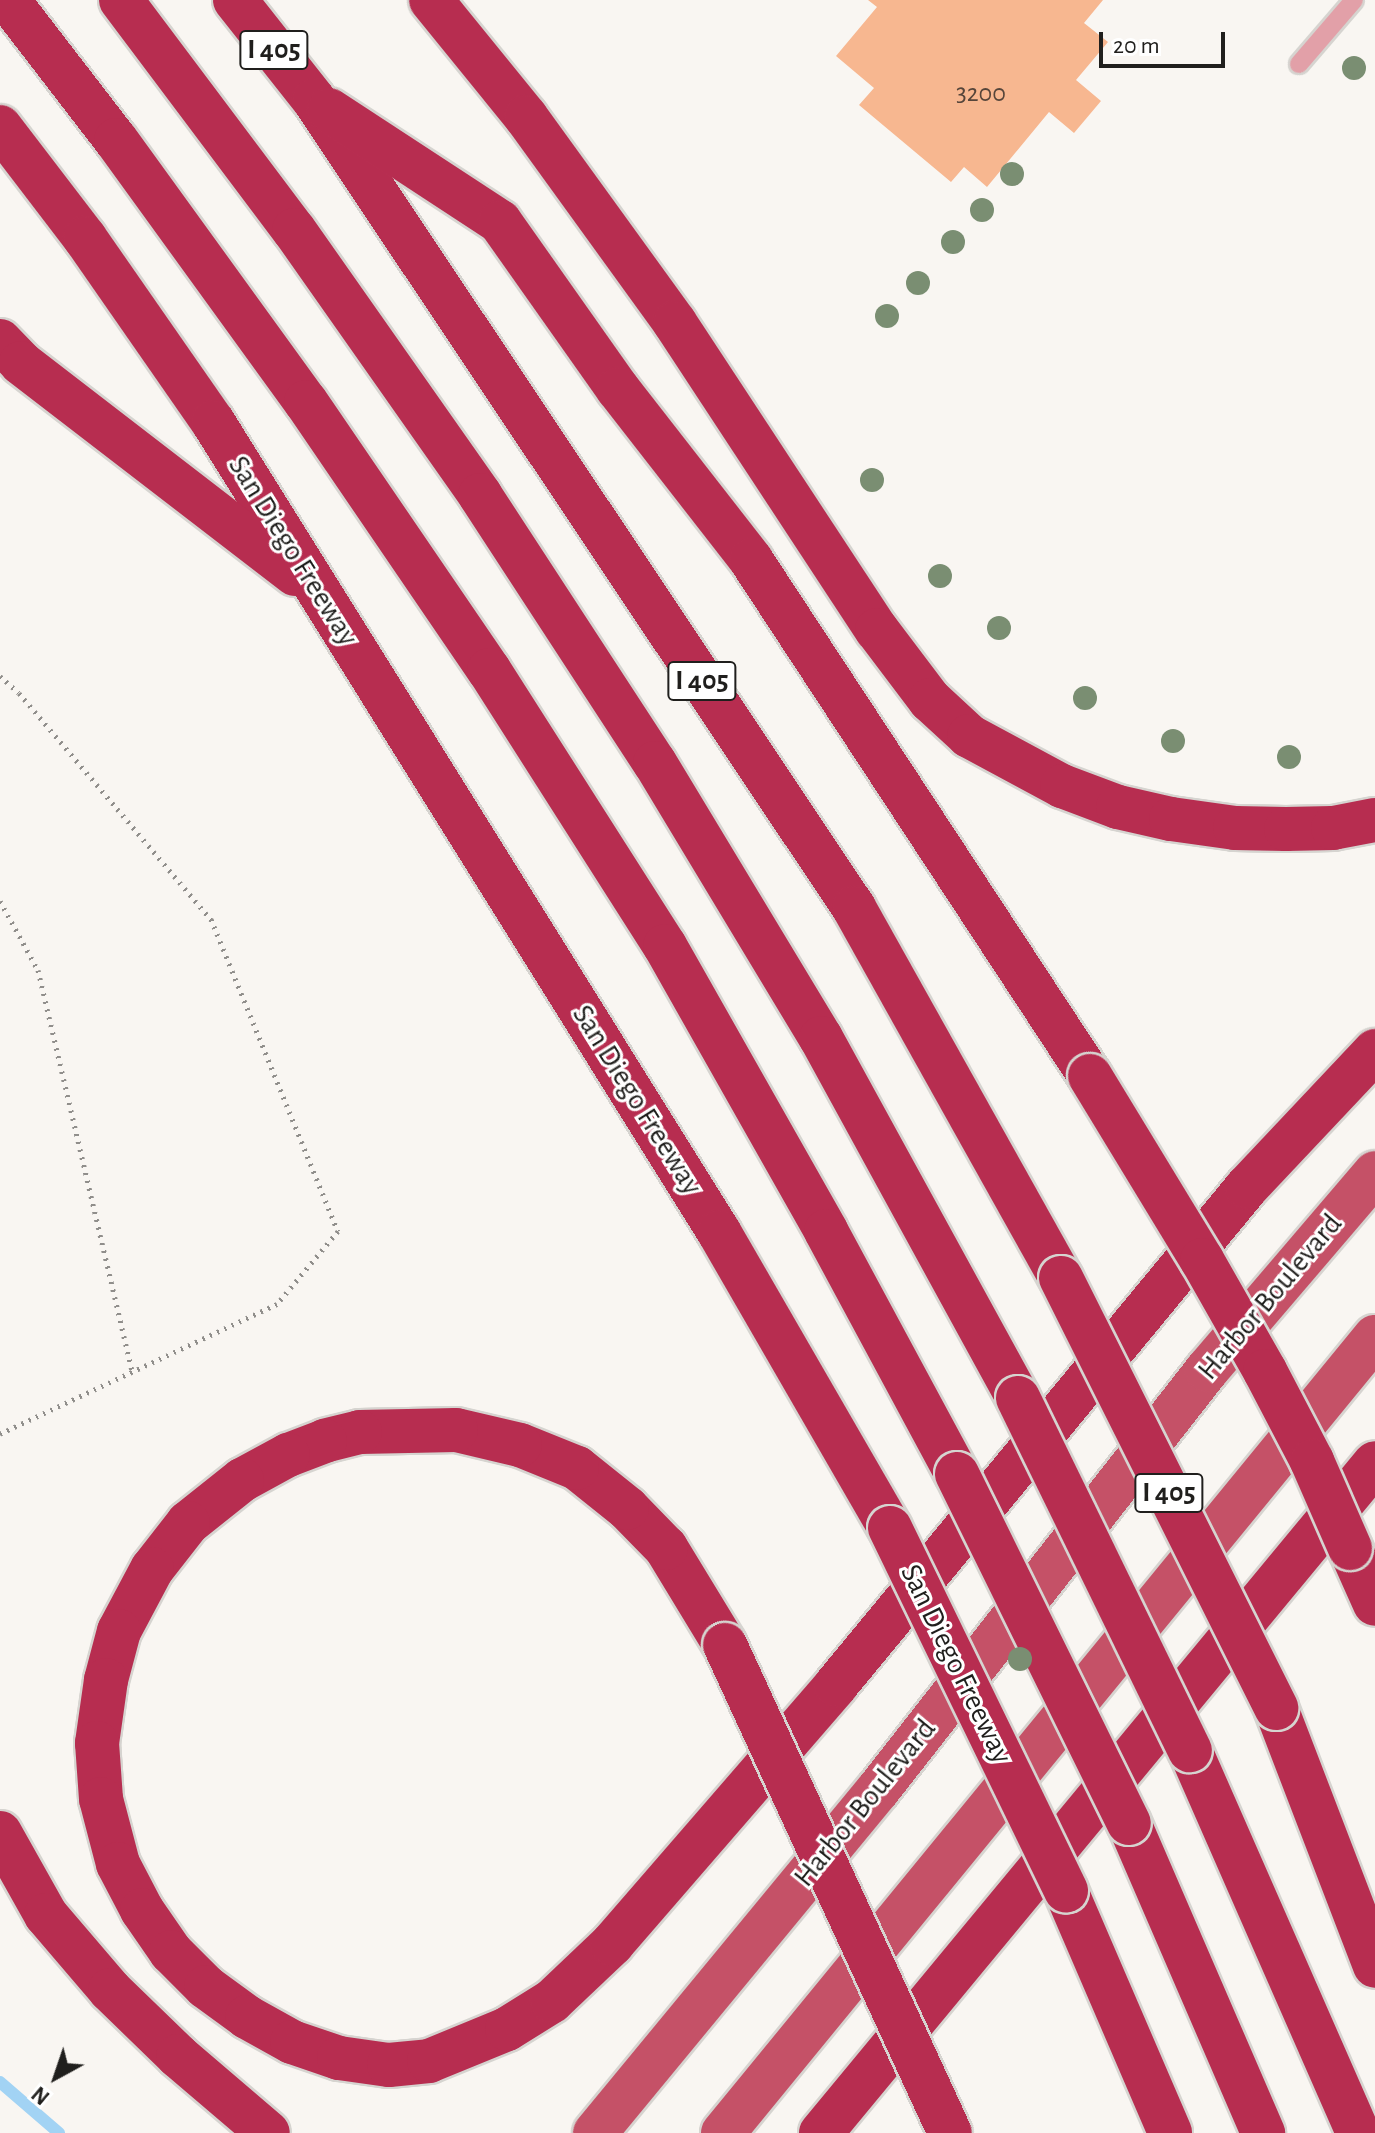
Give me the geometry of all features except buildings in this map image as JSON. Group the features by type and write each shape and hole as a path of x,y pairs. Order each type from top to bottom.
{"highway":[{"path":"8,0 116,140 297,389 489,670 665,946 826,1231 957,1474 1129,1823 1263,2133"},
{"path":"121,0 294,230 480,495 655,763 821,1038 1018,1398 1190,1750 1358,2133"},
{"name":"I 405","path":"235,0 314,100 854,908 1061,1278 1276,1708 1375,1966"},
{"path":"431,0 526,117 666,311 877,630 930,700 969,736 1062,786 1118,807 1171,819 1235,828 1286,829 1333,828 1375,820"},
{"path":"314,100 500,222 618,389 751,560 1090,1076 1202,1260 1312,1461 1375,1604"},
{"name":"San Diego Freeway","path":"0,127 85,238 213,422 719,1232 890,1528 1066,1891 1170,2133"},
{"path":"0,341 21,363 319,592"},
{"path":"950,2133 725,1645 666,1548 627,1508 577,1468 520,1445 456,1430 407,1428 360,1432 325,1441 288,1455 242,1480 188,1523 152,1569 119,1631 106,1680 97,1743 101,1799 118,1864 142,1910 171,1952 206,1987 247,2017 292,2042 339,2058 389,2065 429,2061 507,2029 552,2001 612,1944 653,1897 846,1673 1247,1187 1375,1051"},
{"path":"821,2133 1375,1463"},
{"path":"0,1833 46,1915 110,1990 178,2056 268,2133"}],"main road":[{"name":"Harbor Boulevard","path":"595,2133 878,1790 1207,1370 1375,1173"},
{"path":"723,2133 1375,1337"}],"lane":[{"path":"1299,64 1354,0"}],"path":[{"path":"0,676 19,693 211,919 338,1231 277,1304 0,1434"},
{"path":"0,901 38,970 132,1372"}],"waterway":[{"path":"0,2082 59,2133"}]}
